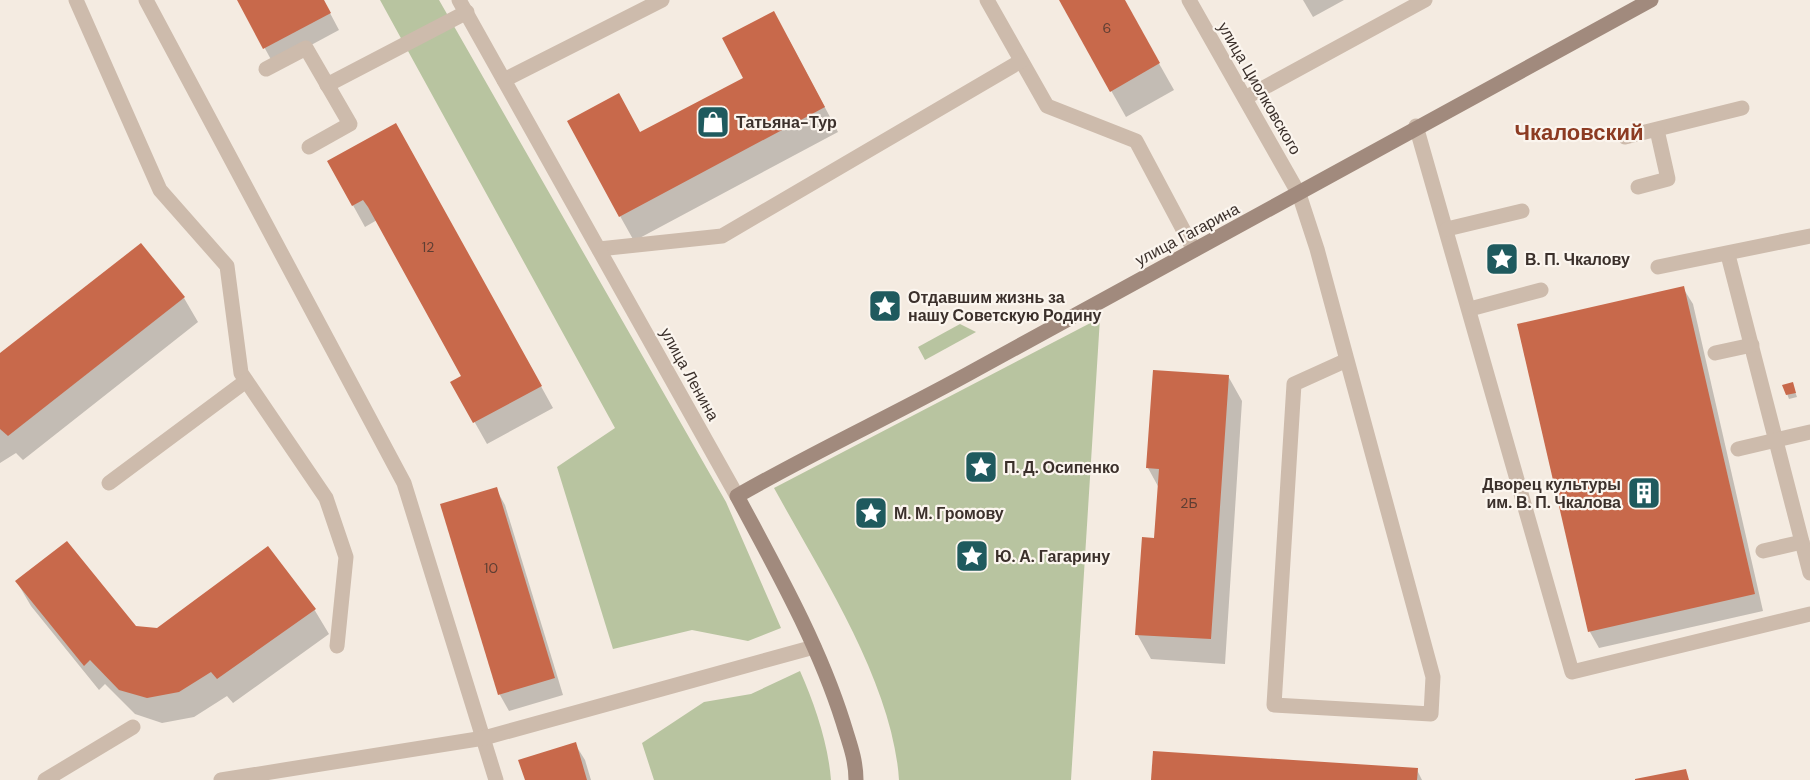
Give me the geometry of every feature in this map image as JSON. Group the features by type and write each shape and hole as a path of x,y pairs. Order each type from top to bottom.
{"street":[{"path":"76,0 160,190 227,266 241,373 326,498 346,557 337,646"},
{"path":"146,0 404,483 496,780"},
{"path":"504,80 662,0"},
{"path":"987,0 1047,106 1136,141 1194,250"},
{"name":"улица Циолковского","path":"1190,0 1299,194 1347,360 1433,677 1431,714 1274,705 1294,384 1347,360"},
{"path":"1245,98 1425,0"},
{"name":"улица Гагарина","path":"737,496 957,381 1299,194 1416,126 1651,0"},
{"path":"327,85 463,6"},
{"name":"улица Ленина","path":"463,6 737,496 814,647 856,763 856,780"},
{"path":"266,69 306,48 350,124 309,147"},
{"path":"599,249 722,236 1021,62"},
{"path":"1625,137 1742,108"},
{"path":"1416,126 1572,672 1810,614"},
{"path":"1638,187 1668,179 1656,130"},
{"path":"1447,229 1522,211"},
{"path":"1658,267 1728,255 1810,236"},
{"path":"1728,255 1810,573"},
{"path":"1470,309 1541,290"},
{"path":"1715,353 1752,345"},
{"path":"109,483 246,381"},
{"path":"1738,449 1810,432"},
{"path":"1763,551 1802,542"},
{"path":"221,780 484,738 814,647"},
{"path":"45,780 133,727"}],"green space":[{"path":"380,0 439,0 726,502 781,628 748,641 692,630 613,649 557,467 615,428"},
{"path":"1100,318 1071,780 899,780 894,743 869,667 852,629 774,488"},
{"path":"960,324 976,332 925,360 918,347"},
{"path":"800,671 820,724 831,780 654,780 642,743 704,702 751,694"}],"building":[{"path":"237,0 324,0 331,13 263,49"},
{"path":"1059,0 1125,0 1160,63 1110,92"},
{"path":"774,11 825,107 619,217 567,121 619,93 640,132 743,78 722,38"},
{"path":"396,123 542,386 473,423 450,382 461,376 368,207 363,200 352,206 327,161"},
{"path":"141,243 185,297 8,436 0,429 0,353"},
{"name":"Дворец культуры им. В. П. Чкалова","path":"1684,286 1755,594 1588,632 1517,324"},
{"path":"1153,370 1229,375 1211,639 1135,635 1142,537 1154,538 1159,469 1146,468"},
{"path":"1793,382 1796,393 1786,395 1782,385"},
{"path":"497,487 555,678 498,695 440,504"},
{"path":"67,541 136,626 157,628 268,546 316,609 217,679 211,672 179,692 147,698 119,690 90,660 84,666 15,581"},
{"path":"576,742 587,780 525,780 518,760"},
{"path":"1153,751 1418,768 1417,780 1151,780"},
{"path":"1686,769 1689,780 1635,780 1635,779"}],"place":[{"name":"Татьяна-Тур","path":"713,122"},
{"name":"В. П. Чкалову","path":"1502,259"},
{"name":"Отдавшим жизнь за нашу Советскую Родину","path":"885,306"},
{"name":"П. Д. Осипенко","path":"981,467"},
{"name":"Дворец культуры им. В. П. Чкалова","path":"1644,493"},
{"name":"М. М. Громову","path":"871,513"},
{"name":"Ю. А. Гагарину","path":"972,556"}],"district":[{"name":"Чкаловский","path":"1579,132"}]}
